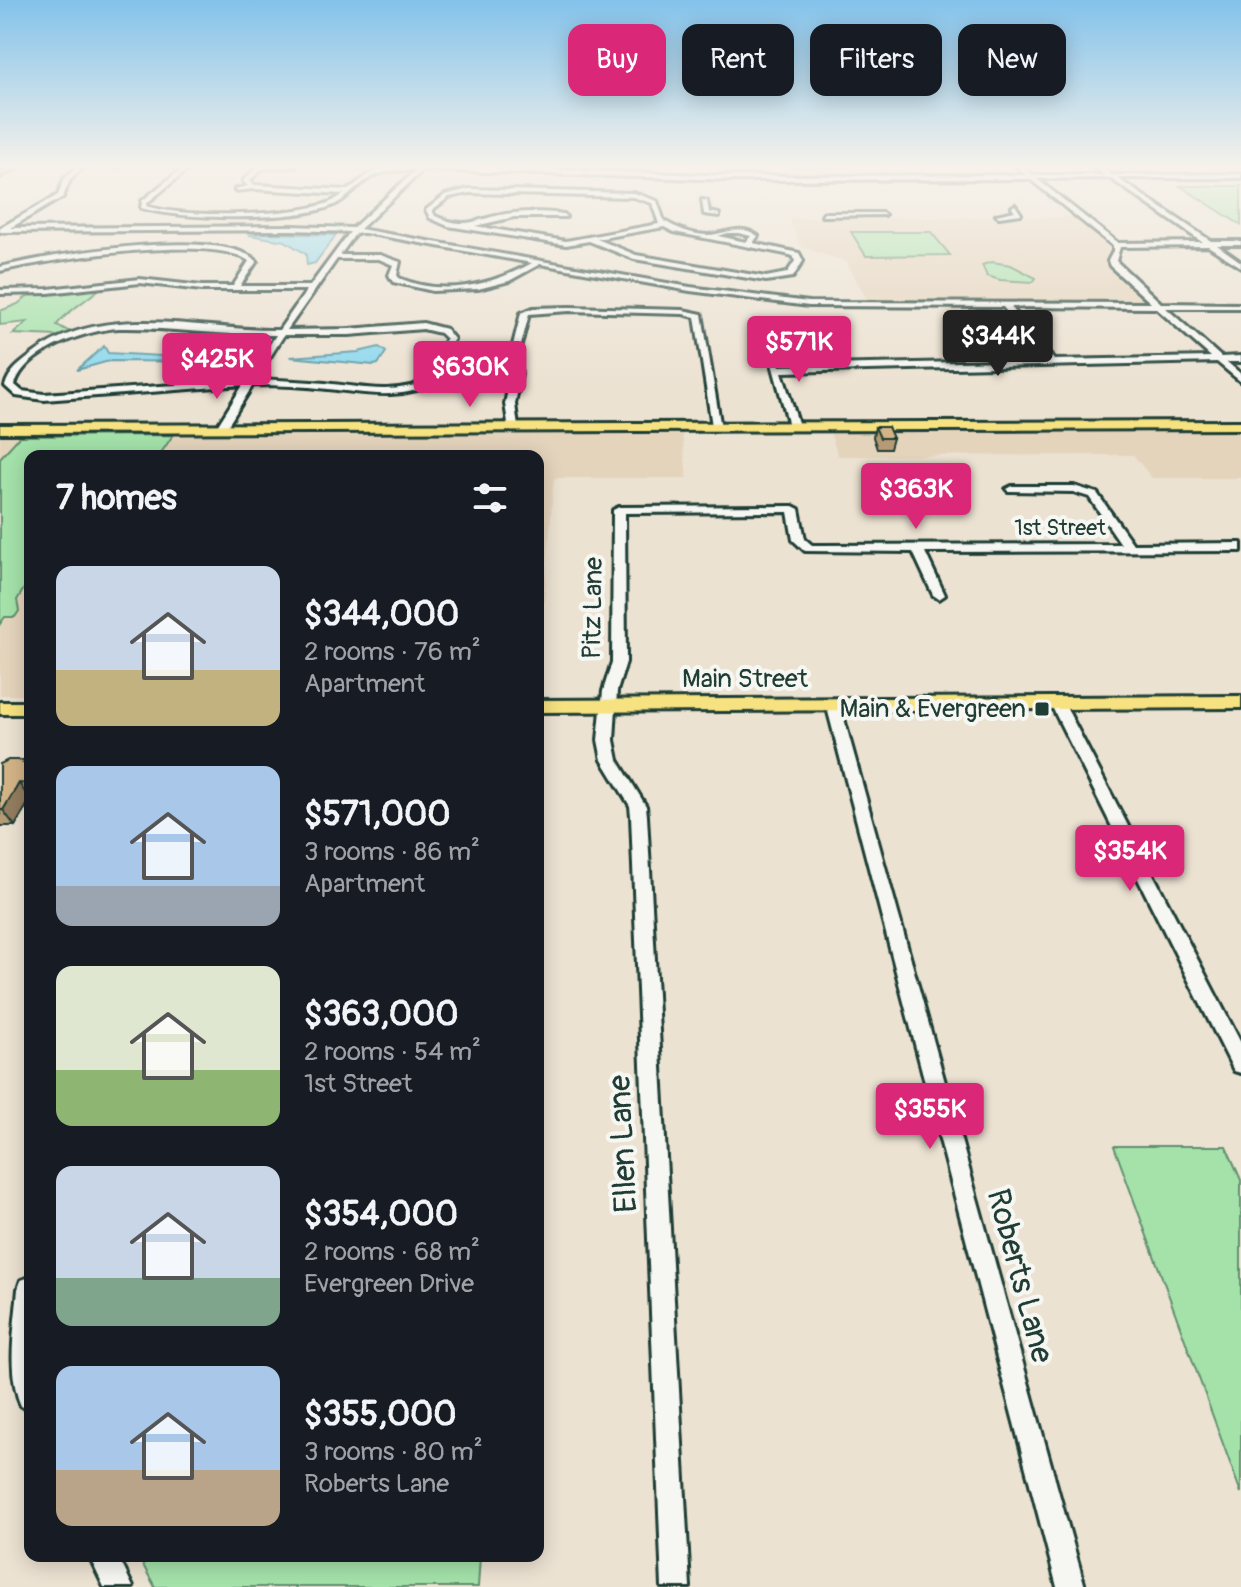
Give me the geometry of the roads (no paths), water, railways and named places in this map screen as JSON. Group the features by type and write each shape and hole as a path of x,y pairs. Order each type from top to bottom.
{"main road":[{"path":"0,429 1241,425"},
{"name":"Main Street","path":"544,706 1241,702"},
{"path":"0,708 24,708"}],"street":[{"path":"221,428 281,333 349,239"},
{"path":"420,239 757,300 824,305 1241,306"},
{"path":"533,239 596,239"},
{"path":"592,240 629,255 766,279 790,275 799,259 788,252 715,239"},
{"path":"747,245 752,239"},
{"path":"1108,239 1116,245 1241,243"},
{"path":"1203,239 1241,265"},
{"path":"1116,245 1117,251 1112,261 1114,266 1241,379"},
{"path":"0,269 52,256 90,251 225,250 245,255 253,261 235,288"},
{"path":"336,257 390,259 397,264 393,275 396,280 411,286 430,288 486,285 541,261"},
{"path":"663,284 689,267"},
{"path":"0,292 48,291 140,281 235,288 312,288"},
{"path":"1006,306 1050,361"},
{"path":"513,427 510,404 516,374 514,357 525,313 560,309 683,312 699,316 717,426"},
{"path":"157,325 226,333 281,333 349,332 414,326 438,329 450,339 440,355 437,375 427,385 398,391 369,393 318,385 181,385 44,397 13,390 10,382 52,342 78,331 104,326 157,325"},
{"path":"771,351 794,426"},
{"path":"777,369 943,368 994,362 1241,359"},
{"path":"1012,489 1074,489 1093,495 1130,548"},
{"name":"1st Street","path":"619,510 793,509 799,540 809,548 1241,547"},
{"name":"Pitz Lane","path":"608,705 619,662 619,510"},
{"path":"918,549 939,595"},
{"path":"1057,703 1241,1064"},
{"name":"Roberts Lane","path":"833,704 1071,1587"},
{"name":"Ellen Lane","path":"608,705 606,740 610,760 638,806 639,816 676,1587"},
{"path":"106,1562 119,1587"}],"water":[{"path":"273,239 333,239 315,263 307,265 306,254 285,241"},
{"path":"104,346 108,353 242,356 233,362 109,361 77,370"},
{"path":"379,347 386,352 374,365 290,357 358,352"}],"place":[{"name":"Main & Evergreen","path":"1042,709"}]}
